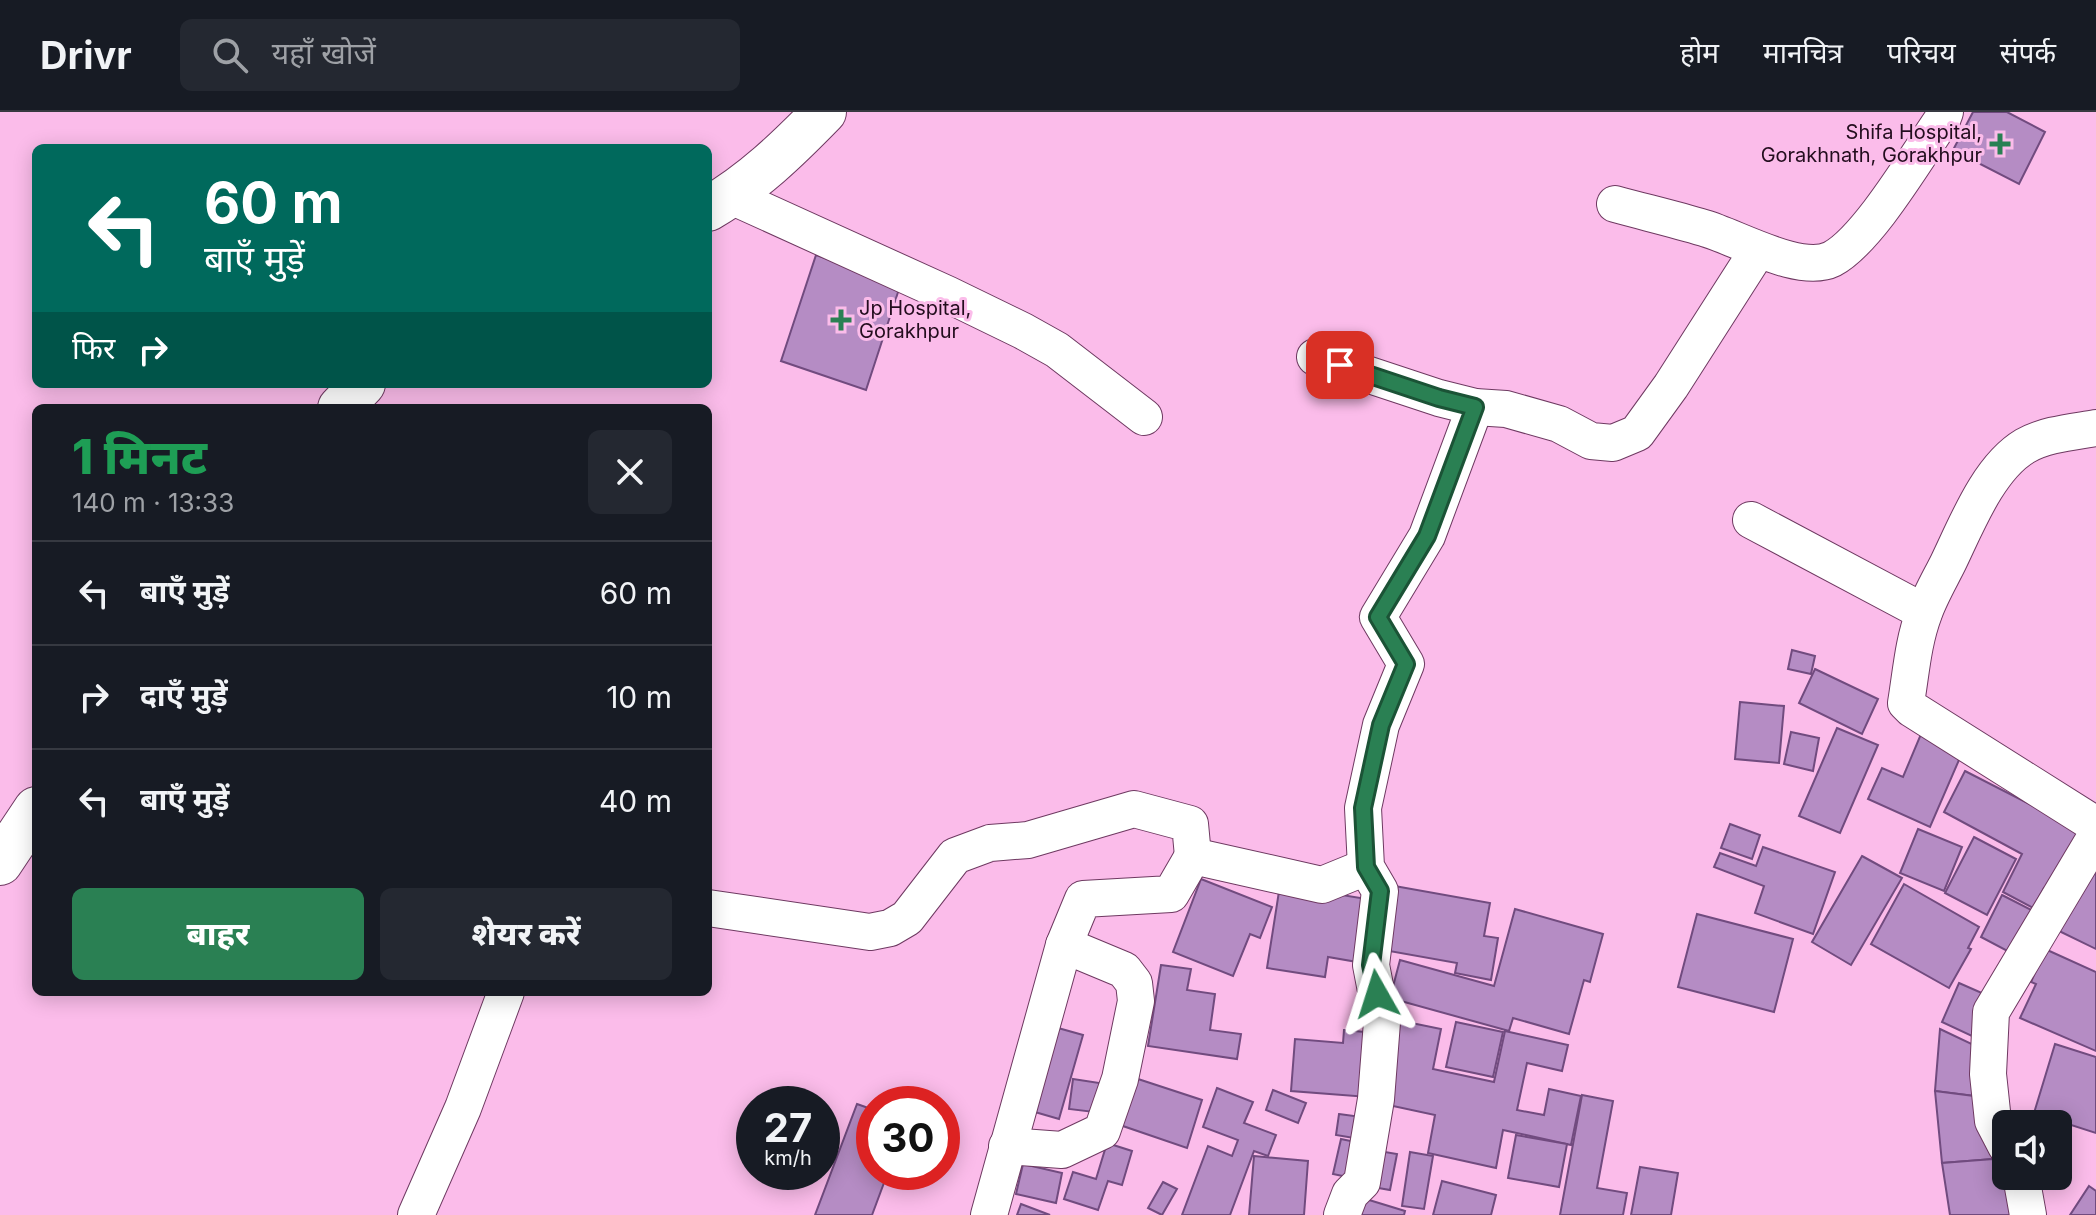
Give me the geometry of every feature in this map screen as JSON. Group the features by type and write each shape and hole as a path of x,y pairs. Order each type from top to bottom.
{"street":[{"path":"720,203 774,163 824,112"},
{"path":"1615,204 1706,228 1758,250 1807,263 1830,260 1850,246 1876,216 1945,112"},
{"path":"720,203 949,295 1023,331 1057,350 1144,417"},
{"path":"1315,357 1439,398 1475,407 1506,409 1559,424 1591,441 1613,443 1637,433 1671,386 1758,250"},
{"path":"344,404 359,388"},
{"path":"1342,1215 1350,1194 1362,1182 1376,1099 1382,1022 1371,965 1380,891 1366,867 1363,808 1381,725 1406,664 1378,617 1427,536 1475,407"},
{"path":"2096,428 2047,437 2024,446 1993,478 1924,612 1913,655 1906,703 2096,825"},
{"path":"1751,520 1924,612"},
{"path":"712,909 870,932 890,928 907,918 955,856 990,843 1028,840 1134,809 1190,824 1193,856 1171,894 1083,899 1064,945 989,1215"},
{"path":"0,863 32,815"},
{"path":"1992,1112 1988,1074 1991,1012 2096,836"},
{"path":"1193,856 1322,885 1366,867"},
{"path":"1007,1146 1062,1150 1102,1131 1120,1079 1136,1001 1134,983 1124,970 1064,945"},
{"path":"416,1215 463,1108 505,996"},
{"path":"2024,1190 2028,1215"}],"building":[{"path":"1973,112 2007,112 2045,132 2019,184 1953,150"},
{"path":"816,255 901,283 866,390 781,361"},
{"path":"1792,650 1815,656 1811,674 1788,669"},
{"path":"1815,669 1878,699 1862,734 1799,703"},
{"path":"1740,702 1784,706 1779,763 1735,759"},
{"path":"1837,728 1878,745 1840,833 1799,816"},
{"path":"1791,732 1819,738 1813,771 1784,764"},
{"path":"1921,734 1962,753 1930,827 1868,799 1882,768 1903,777"},
{"path":"1965,771 2082,831 2051,891 2044,888 2033,908 2003,892 2022,854 1944,812"},
{"path":"1730,824 1760,835 1752,859 1721,848"},
{"path":"1918,829 1962,847 1944,891 1900,873"},
{"path":"1974,837 2016,859 1987,915 1945,893"},
{"path":"1763,847 1835,872 1813,934 1755,913 1764,886 1714,867 1720,853 1756,866"},
{"path":"1862,856 1902,878 1851,965 1812,942"},
{"path":"2096,871 2096,949 2055,929"},
{"path":"1201,879 1272,907 1260,938 1250,934 1233,976 1173,952"},
{"path":"1904,884 1979,927 1968,948 1971,949 1949,988 1871,944"},
{"path":"1280,885 1373,900 1363,963 1328,957 1325,977 1267,968"},
{"path":"1389,885 1490,903 1484,936 1498,938 1491,980 1455,973 1457,963 1378,949"},
{"path":"2002,895 2035,912 2013,954 1981,937"},
{"path":"1515,909 1603,934 1590,982 1584,980 1569,1034 1513,1018 1509,1031 1390,998 1400,960 1494,986"},
{"path":"1697,914 1793,939 1774,1012 1678,987"},
{"path":"2045,949 2096,972 2096,1051 2020,1018 2036,984 2031,982"},
{"path":"1161,965 1191,969 1187,990 1215,994 1210,1030 1241,1034 1237,1059 1148,1046"},
{"path":"1959,983 1991,997 1974,1037 1942,1022"},
{"path":"1397,1020 1441,1029 1433,1069 1494,1082 1505,1031 1568,1045 1562,1071 1527,1063 1517,1110 1544,1115 1549,1089 1581,1096 1571,1145 1503,1130 1496,1168 1428,1153 1435,1115 1379,1103"},
{"path":"1456,1022 1503,1032 1493,1077 1446,1067"},
{"path":"1051,1026 1083,1035 1059,1119 1028,1110"},
{"path":"1940,1029 1976,1046 1974,1096 1935,1091"},
{"path":"1344,1030 1375,1033 1368,1097 1291,1091 1295,1039 1343,1043"},
{"path":"2055,1044 2096,1057 2096,1133 2072,1125 2072,1110 2035,1110"},
{"path":"1135,1078 1202,1100 1187,1148 1120,1125"},
{"path":"1073,1079 1106,1084 1102,1113 1069,1109"},
{"path":"1217,1088 1253,1102 1244,1123 1276,1135 1268,1156 1254,1151 1230,1215 1182,1215 1208,1146 1232,1156 1238,1140 1203,1127"},
{"path":"1273,1090 1306,1103 1298,1123 1266,1110"},
{"path":"1935,1091 1974,1096 1992,1159 1942,1163"},
{"path":"1582,1095 1613,1101 1597,1188 1627,1193 1623,1215 1560,1215"},
{"path":"856,1107 856,1190 881,1190 872,1215 815,1215 824,1190 840,1190 840,1149"},
{"path":"1339,1114 1369,1118 1366,1140 1336,1135"},
{"path":"1516,1135 1567,1144 1559,1187 1508,1178"},
{"path":"1341,1139 1365,1144 1357,1179 1333,1174"},
{"path":"1107,1143 1132,1151 1122,1185 1108,1181 1098,1210 1064,1199 1073,1172 1096,1179"},
{"path":"1373,1150 1397,1154 1390,1190 1367,1186"},
{"path":"1410,1152 1433,1156 1424,1209 1402,1206"},
{"path":"1254,1156 1308,1161 1304,1215 1249,1215"},
{"path":"1992,1159 1992,1190 2006,1190 2017,1215 1950,1215 1942,1163"},
{"path":"1023,1164 1062,1173 1056,1203 1016,1194"},
{"path":"1640,1167 1678,1173 1671,1215 1631,1215"},
{"path":"1442,1181 1496,1195 1491,1215 1433,1215"},
{"path":"1163,1182 1177,1189 1162,1215 1148,1208"},
{"path":"2089,1186 2096,1191 2096,1215 2070,1215"},
{"path":"1356,1196 1405,1211 1404,1215 1350,1215"},
{"path":"1021,1204 1050,1215 1017,1215"}],"place":[{"name":"Shifa Hospital, Gorakhnath, Gorakhpur","path":"2000,144"},
{"name":"Jp Hospital, Gorakhpur","path":"841,320"}],"route":[{"path":"1340,365 1475,407 1427,536 1378,617 1406,664 1381,725 1363,808 1366,867 1380,891 1371,965 1377,994"}]}
